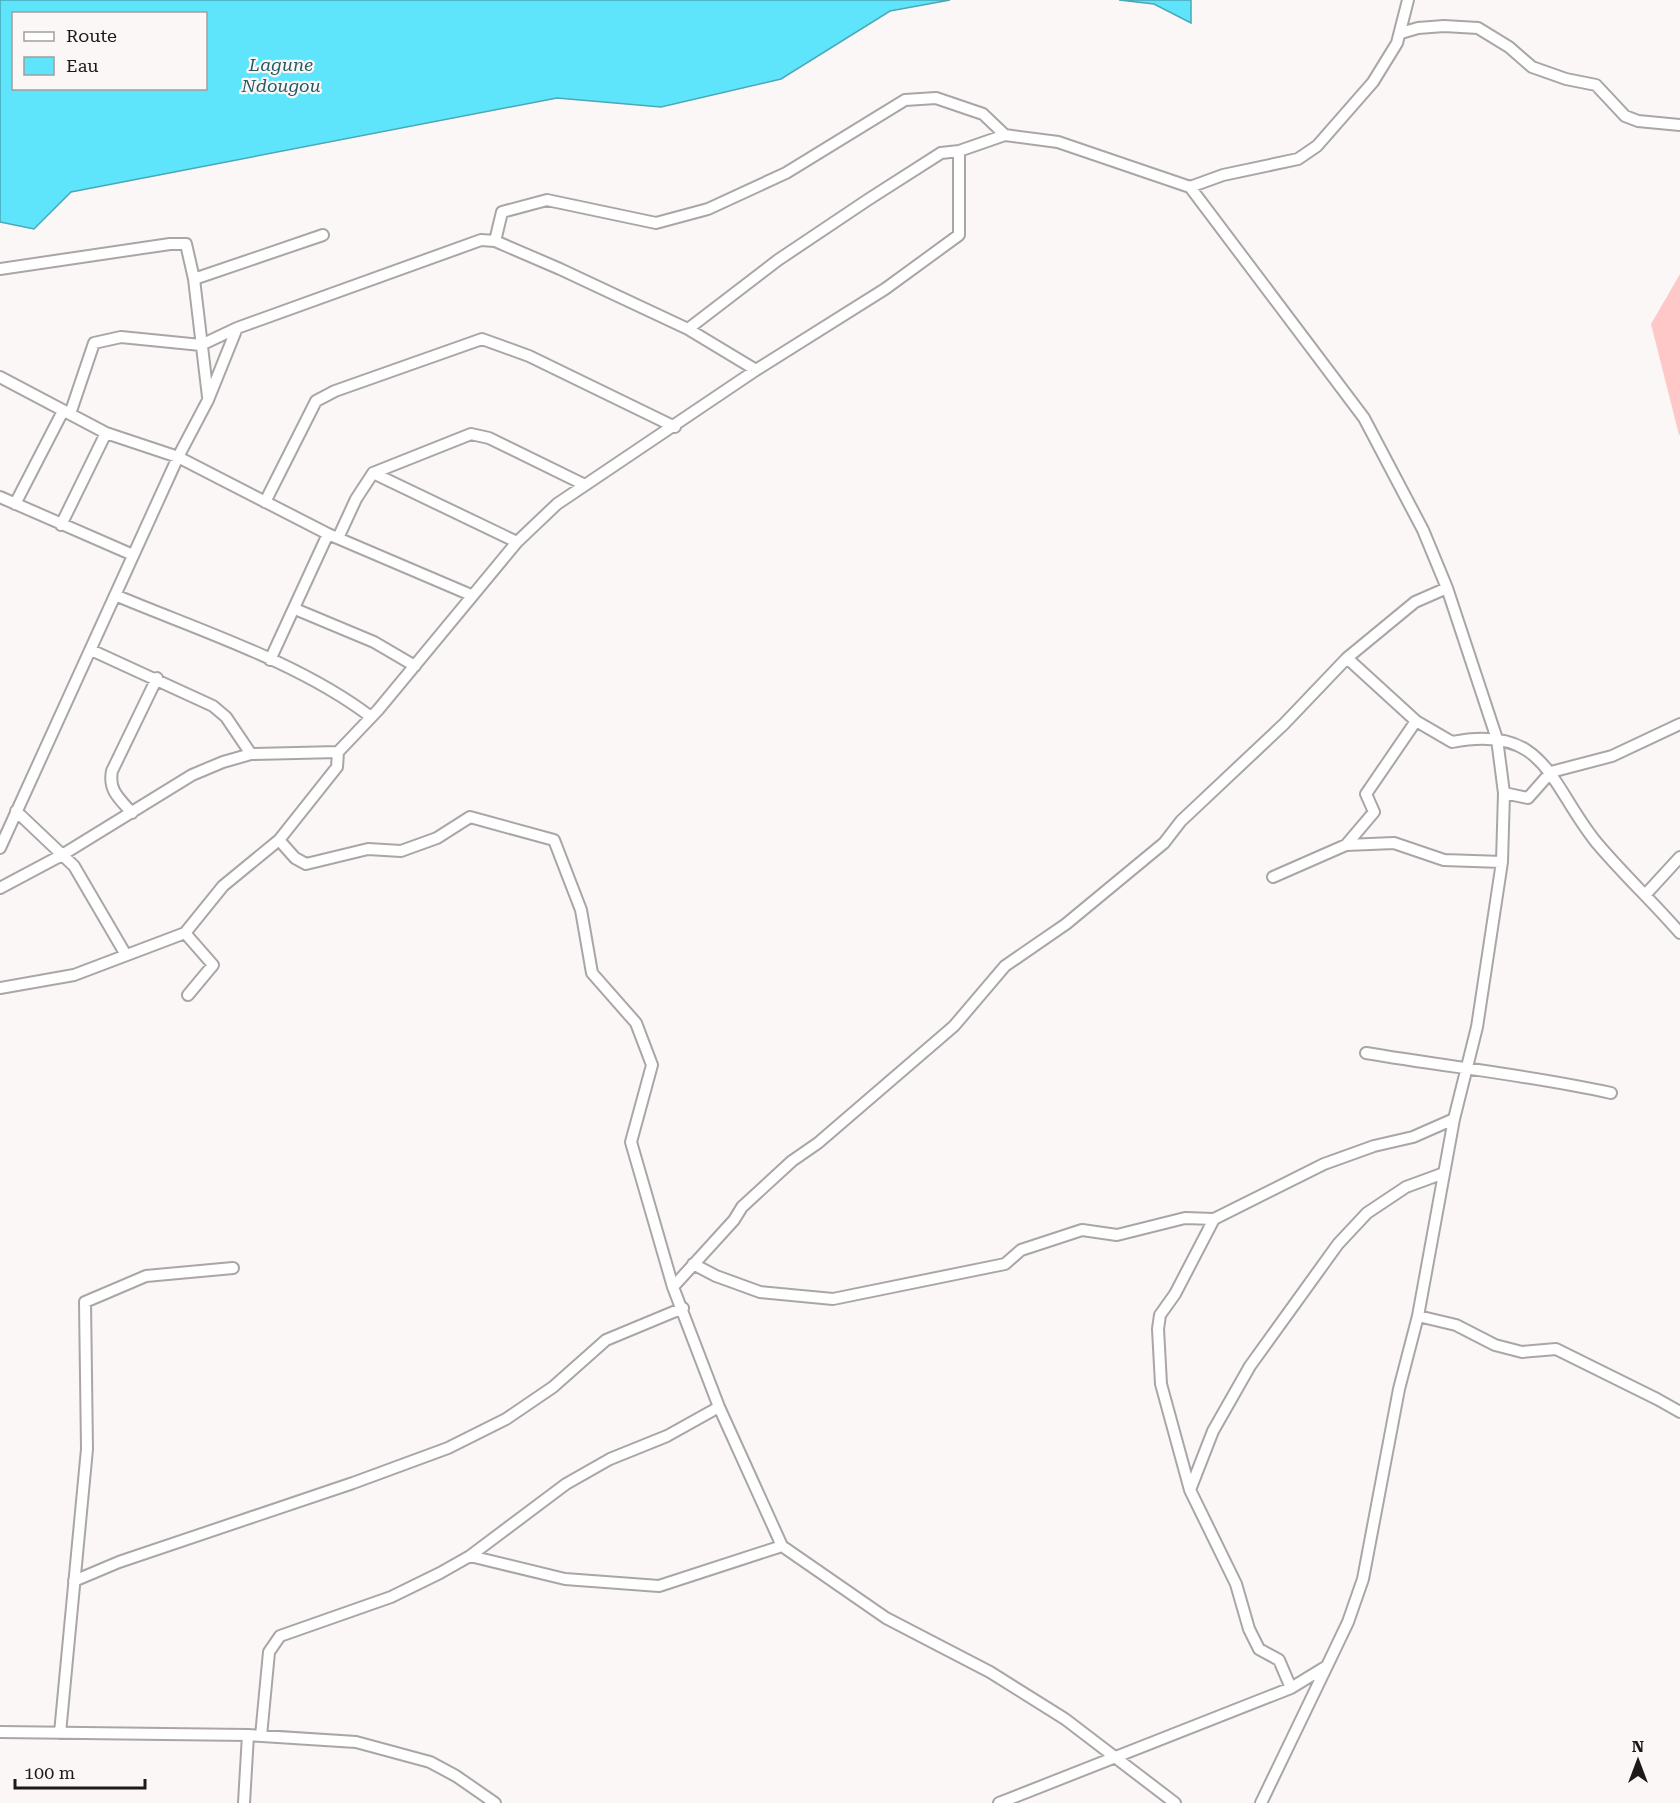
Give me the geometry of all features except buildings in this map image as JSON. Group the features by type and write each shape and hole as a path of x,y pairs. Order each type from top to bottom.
{"street":[{"path":"1190,187 1222,174 1298,159 1317,146 1373,82 1401,33 1408,0"},
{"path":"1401,33 1418,28 1478,27 1502,42 1532,67 1596,85 1625,116 1638,121 1680,125"},
{"path":"495,241 502,212 546,200 656,223 708,209 786,173 905,100 936,99 983,114 1005,135"},
{"path":"688,329 778,260 941,153 959,152 1005,135 1058,142 1190,187 1364,418 1423,530 1447,588 1497,739 1504,793 1502,862 1477,1027 1454,1119 1418,1316 1399,1389 1362,1579 1348,1622 1261,1803"},
{"path":"0,988 74,975 185,933 223,886 279,840 337,767 338,752 415,666 471,595 517,542 557,504 583,484 675,427 756,370 885,289 959,235 959,152"},
{"path":"194,279 323,235"},
{"path":"15,504 67,413 94,343 121,337 201,345 237,328 481,240 495,241 688,329 756,370"},
{"path":"0,269 170,244 186,244 194,279 208,400"},
{"path":"0,848 178,457 208,400 237,328"},
{"path":"265,502 316,401 335,391 482,339 529,356 675,427"},
{"path":"0,377 106,433 178,457 333,536 471,595"},
{"path":"61,525 106,433"},
{"path":"270,660 333,536 373,473 471,434 489,438 583,484"},
{"path":"373,473 517,542"},
{"path":"0,497 133,555"},
{"path":"673,1287 751,1199 954,1026 1005,966 1066,924 1164,843 1181,821 1284,724 1347,658 1415,602 1447,588"},
{"path":"115,595 270,660 348,700 370,717"},
{"path":"295,609 374,642 415,666"},
{"path":"91,650 157,678 213,706 226,717 250,754"},
{"path":"1347,658 1416,720 1452,742 1475,737 1497,739 1525,749 1551,772 1595,841 1680,933"},
{"path":"132,813 111,788 110,780 112,771 157,678"},
{"path":"1346,845 1374,813 1366,794 1416,720"},
{"path":"1504,793 1528,798 1551,772 1612,756 1680,724"},
{"path":"0,888 62,855 192,775 250,754 338,752"},
{"path":"16,812 75,866 126,955"},
{"path":"279,840 295,858 306,864 368,849 401,851 437,838 470,817 554,840 581,910 592,973 636,1023 652,1065 631,1142 673,1287 683,1308 719,1407 782,1546 886,1618 990,1672 1065,1719 1176,1803"},
{"path":"1273,877 1346,845 1394,843 1444,860 1502,862"},
{"path":"1646,894 1680,857"},
{"path":"185,933 213,965 188,995"},
{"path":"1366,1053 1467,1070 1538,1077 1611,1093"},
{"path":"693,1264 716,1276 760,1292 832,1299 1005,1264 1021,1250 1082,1230 1117,1235 1185,1218 1214,1219 1324,1164 1374,1146 1413,1137 1454,1119"},
{"path":"1190,1490 1213,1431 1250,1366 1282,1318 1338,1244 1367,1213 1406,1187 1444,1173"},
{"path":"1214,1219 1175,1294 1160,1315 1158,1329 1161,1384 1190,1490 1236,1584 1249,1629 1259,1649 1279,1660 1292,1688"},
{"path":"60,1733 87,1449 85,1302 146,1276 233,1268"},
{"path":"74,1581 119,1562 353,1483 448,1448 506,1419 553,1387 606,1340 683,1308"},
{"path":"1418,1316 1456,1325 1495,1346 1522,1352 1556,1350 1657,1399 1680,1413"},
{"path":"261,1736 269,1652 280,1636 391,1597 470,1556 566,1484 610,1459 667,1436 719,1407"},
{"path":"470,1556 565,1580 659,1586 782,1546"},
{"path":"999,1803 1292,1688 1327,1666"},
{"path":"0,1732 248,1735 356,1742 430,1762 456,1776 495,1803"},
{"path":"244,1803 248,1735"}],"shaded area":[{"path":"1680,274 1680,434 1679,435 1651,324"}],"water":[{"name":"Lagune Ndougou","path":"0,0 950,0 890,11 781,79 661,107 557,98 71,192 34,229 0,222"},
{"path":"1119,0 1191,0 1191,23 1154,4"}]}
